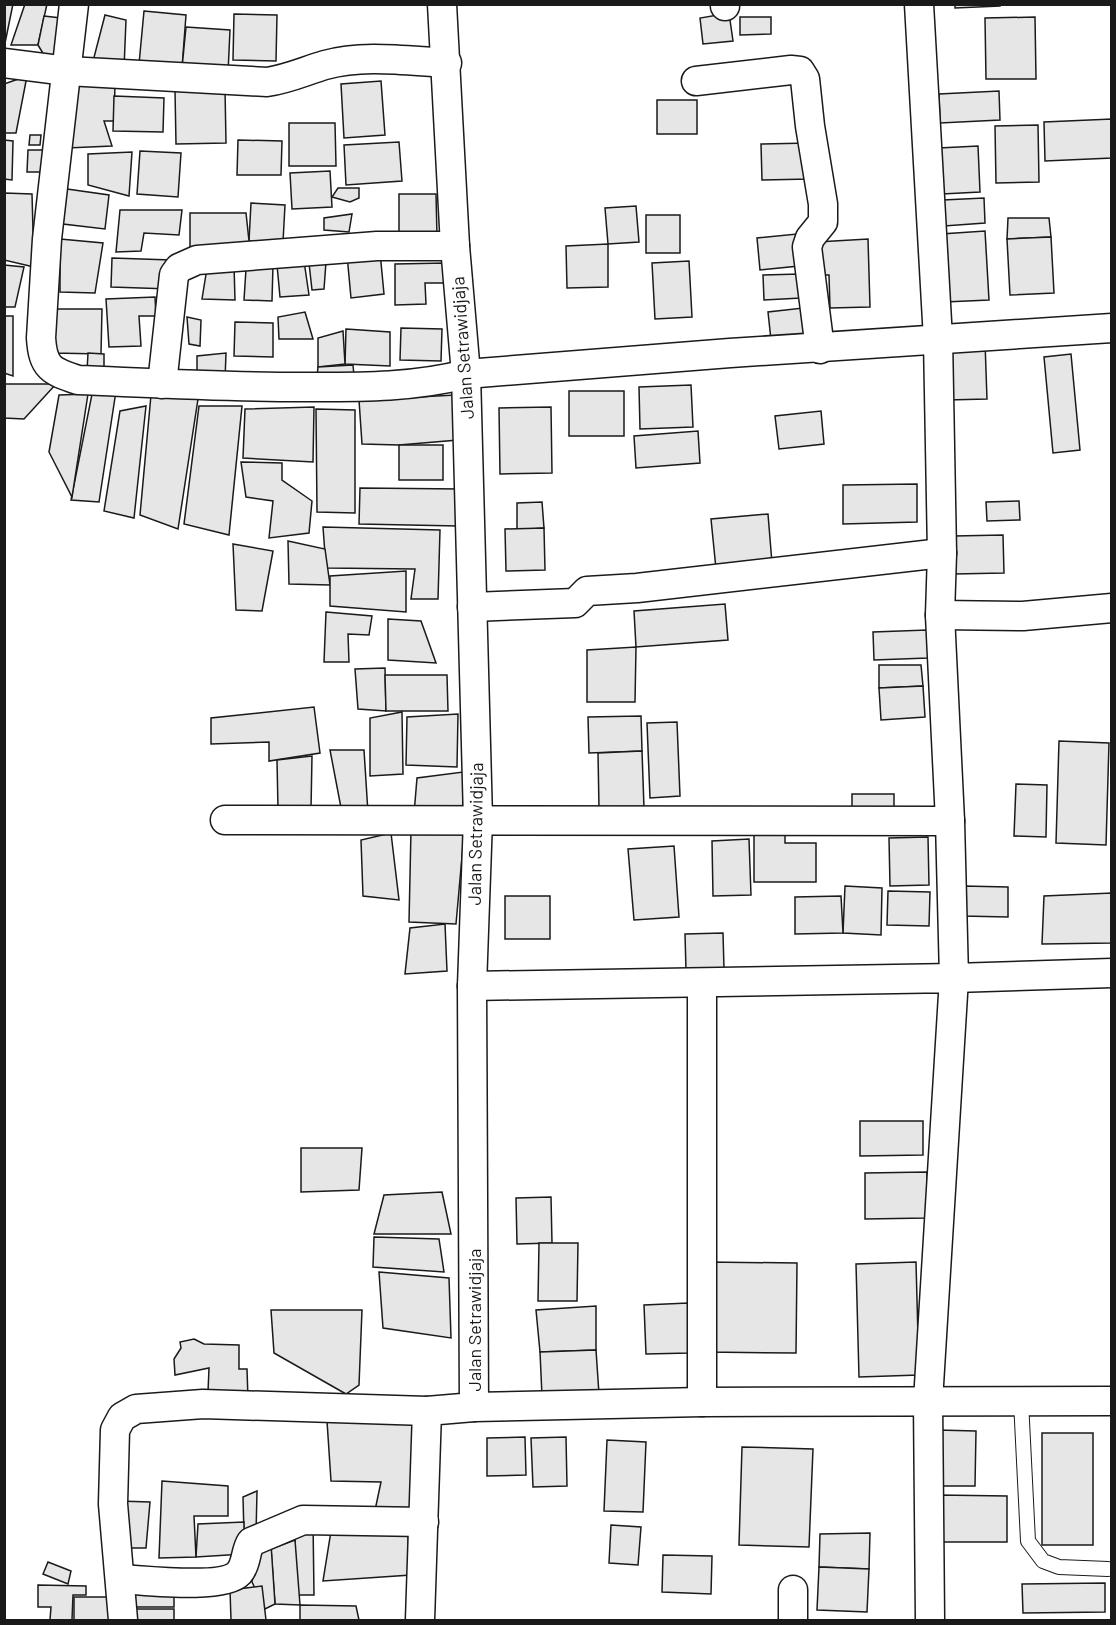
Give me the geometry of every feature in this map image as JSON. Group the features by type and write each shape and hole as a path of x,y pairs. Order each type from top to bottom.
{"street":[{"path":"74,4 47,239 42,353 47,366 60,374 78,380 354,388 437,382 466,374 730,353 820,349 1112,328"},
{"name":"Jalan Setrawidjaja","path":"123,1620 113,1504 115,1430 122,1417 136,1409 203,1404 427,1411 474,1407 472,986 477,819 466,374 455,246 447,63 442,4"},
{"path":"919,4 938,339 942,553 940,615 950,821 954,978 928,1401 930,1620"},
{"path":"4,63 66,71 267,82 290,79 326,65 353,61 447,63"},
{"path":"696,81 791,70 800,71 805,79 823,204 823,222 810,238 807,248 820,349"},
{"path":"162,384 174,275 186,263 377,246 455,246"},
{"path":"472,608 575,603 587,591 637,588 942,553"},
{"path":"940,615 1023,616 1112,609"},
{"path":"225,820 950,821"},
{"path":"472,986 1112,973"},
{"path":"702,983 702,1402"},
{"path":"474,1407 702,1402 1112,1401"},
{"path":"420,1620 427,1411"},
{"path":"120,1579 209,1582 232,1578 240,1572 251,1542 303,1520 424,1522"},
{"path":"793,1590 793,1620"}],"lane":[{"path":"1021,1401 1028,1541 1043,1561 1059,1567 1108,1569"}],"building":[{"path":"4,4 13,4 4,48"},
{"path":"25,4 47,4 38,45 11,45"},
{"path":"955,4 1000,4 1000,6 955,8"},
{"path":"144,11 186,15 182,68 139,64"},
{"path":"729,13 733,41 703,44 700,18"},
{"path":"234,14 277,15 276,61 233,60"},
{"path":"105,15 126,20 124,69 92,65"},
{"path":"44,16 69,19 57,60 47,60 38,45"},
{"path":"740,17 771,17 771,34 740,35"},
{"path":"1035,17 1036,79 986,79 985,18"},
{"path":"186,27 230,30 228,73 182,68"},
{"path":"27,76 16,133 4,133 4,84"},
{"path":"381,81 385,135 344,138 341,84"},
{"path":"115,84 114,121 104,121 112,146 67,148 67,86"},
{"path":"225,89 226,143 176,144 175,90"},
{"path":"999,91 1000,120 940,123 939,94"},
{"path":"114,96 164,98 163,132 113,131"},
{"path":"657,100 697,100 697,134 657,134"},
{"path":"1112,119 1112,158 1045,161 1044,122"},
{"path":"289,123 335,123 336,166 289,166"},
{"path":"1038,125 1039,182 996,183 995,126"},
{"path":"30,135 41,135 40,145 29,145"},
{"path":"4,140 13,141 12,180 4,179"},
{"path":"238,140 282,141 281,175 237,175"},
{"path":"399,142 402,181 346,185 344,145"},
{"path":"809,143 810,179 762,180 761,144"},
{"path":"978,146 980,192 942,194 939,148"},
{"path":"28,150 50,150 47,172 27,172"},
{"path":"140,151 181,153 178,197 137,194"},
{"path":"132,152 129,196 88,185 88,154"},
{"path":"330,171 332,207 292,209 290,173"},
{"path":"338,188 359,188 359,198 350,202 332,197"},
{"path":"67,189 109,195 105,229 63,224"},
{"path":"4,193 32,194 34,267 4,260"},
{"path":"399,194 436,194 437,236 399,236"},
{"path":"984,198 985,223 944,226 943,200"},
{"path":"251,203 285,205 283,242 249,241"},
{"path":"636,206 639,242 608,244 605,208"},
{"path":"120,210 182,210 179,235 144,233 141,251 116,252"},
{"path":"190,213 246,213 249,241 246,249 190,249"},
{"path":"352,214 349,232 324,230 324,218"},
{"path":"646,215 680,215 680,253 646,253"},
{"path":"1008,218 1049,218 1051,237 1007,239"},
{"path":"985,231 989,300 945,302 941,234"},
{"path":"797,234 799,266 760,270 757,238"},
{"path":"1051,237 1054,293 1010,295 1007,239"},
{"path":"60,239 103,243 95,293 60,292"},
{"path":"868,239 870,307 830,308 829,275 818,275 817,242"},
{"path":"608,244 608,287 567,288 566,246"},
{"path":"380,252 384,294 351,298 347,255"},
{"path":"112,258 171,260 170,289 111,287"},
{"path":"304,261 309,295 280,297 277,265"},
{"path":"689,261 692,317 655,319 652,263"},
{"path":"208,262 234,265 235,300 202,299"},
{"path":"326,262 324,289 312,290 309,263"},
{"path":"446,263 447,283 425,283 426,304 395,305 395,264"},
{"path":"4,265 24,267 15,307 4,307"},
{"path":"273,265 272,301 244,300 246,269"},
{"path":"800,274 801,298 764,300 763,275"},
{"path":"155,297 156,316 139,316 141,346 109,347 106,299"},
{"path":"803,308 806,337 771,340 768,312"},
{"path":"53,309 102,309 101,354 53,353"},
{"path":"305,312 313,339 279,339 278,317"},
{"path":"4,316 13,316 13,376 4,373"},
{"path":"187,317 201,320 200,346 189,344"},
{"path":"235,322 273,323 273,357 234,356"},
{"path":"401,328 442,329 441,361 400,360"},
{"path":"346,329 390,332 390,366 345,364"},
{"path":"343,331 345,364 318,367 318,338"},
{"path":"985,342 987,399 947,400 945,343"},
{"path":"88,353 104,354 104,371 87,371"},
{"path":"226,353 225,380 197,379 197,356"},
{"path":"1071,354 1080,450 1053,453 1044,357"},
{"path":"353,365 355,387 316,387 318,367"},
{"path":"4,384 56,384 24,419 4,418"},
{"path":"691,385 693,427 640,429 639,387"},
{"path":"93,389 116,391 99,502 71,500"},
{"path":"569,391 624,391 624,436 569,436"},
{"path":"88,394 72,497 49,452 59,395"},
{"path":"151,395 198,399 178,529 140,515"},
{"path":"456,395 458,440 399,445 362,444 359,400"},
{"path":"146,406 134,518 104,511 120,411"},
{"path":"199,406 242,406 229,535 184,524"},
{"path":"314,407 313,462 243,458 245,409"},
{"path":"551,407 552,473 500,474 499,408"},
{"path":"316,409 355,410 355,513 317,512"},
{"path":"821,411 824,444 779,449 775,416"},
{"path":"698,431 700,463 636,468 634,436"},
{"path":"399,445 443,445 443,480 399,480"},
{"path":"241,462 282,463 282,480 312,501 309,533 269,538 273,501 246,497"},
{"path":"917,484 917,522 843,524 843,485"},
{"path":"360,488 461,489 458,526 359,524"},
{"path":"1019,501 1020,520 987,521 986,502"},
{"path":"542,502 544,528 517,530 517,503"},
{"path":"768,514 772,563 716,569 711,519"},
{"path":"323,527 440,530 438,599 411,599 415,569 326,568"},
{"path":"544,528 545,570 506,571 505,529"},
{"path":"1003,535 1004,573 954,574 954,536"},
{"path":"288,541 325,549 330,585 289,584"},
{"path":"233,544 273,551 262,611 236,610"},
{"path":"406,571 406,612 330,606 330,576"},
{"path":"725,604 728,640 636,647 634,611"},
{"path":"326,612 372,616 369,635 348,634 349,662 324,662"},
{"path":"388,619 421,621 436,663 388,660"},
{"path":"927,630 928,658 874,660 873,632"},
{"path":"636,647 635,702 587,702 587,650"},
{"path":"879,665 921,665 923,686 879,688"},
{"path":"385,668 386,711 358,709 355,669"},
{"path":"385,675 447,675 448,711 386,711"},
{"path":"923,686 925,717 881,720 879,688"},
{"path":"314,707 320,753 269,761 269,742 211,744 211,718"},
{"path":"402,712 403,774 370,776 370,718"},
{"path":"458,714 457,767 406,765 407,717"},
{"path":"641,716 642,751 589,753 588,717"},
{"path":"677,722 680,796 650,798 647,723"},
{"path":"1059,741 1109,743 1106,845 1056,843"},
{"path":"330,750 364,750 368,813 342,813"},
{"path":"642,751 644,808 599,808 598,753"},
{"path":"312,756 311,809 278,809 277,760"},
{"path":"463,772 463,816 414,814 417,778"},
{"path":"1016,784 1047,785 1046,837 1014,836"},
{"path":"852,794 894,794 894,818 852,818"},
{"path":"465,823 456,924 409,922 411,830"},
{"path":"391,833 399,900 363,896 361,840"},
{"path":"785,834 785,843 816,843 816,882 754,882 754,835"},
{"path":"928,837 929,885 890,886 889,838"},
{"path":"749,839 751,895 713,896 712,841"},
{"path":"674,846 679,917 634,920 628,849"},
{"path":"845,886 882,888 881,935 843,933"},
{"path":"963,886 1008,887 1008,917 962,916"},
{"path":"888,891 930,892 929,926 887,925"},
{"path":"1112,893 1112,943 1042,944 1044,896"},
{"path":"505,896 550,896 550,939 505,939"},
{"path":"841,896 843,933 795,934 795,897"},
{"path":"445,924 447,971 405,974 410,928"},
{"path":"723,933 724,969 686,970 685,934"},
{"path":"860,1121 923,1121 923,1155 860,1156"},
{"path":"301,1148 362,1148 359,1190 301,1192"},
{"path":"927,1172 927,1218 865,1219 865,1173"},
{"path":"442,1192 451,1234 374,1234 384,1195"},
{"path":"551,1197 552,1243 517,1244 516,1198"},
{"path":"374,1237 439,1239 444,1272 373,1267"},
{"path":"539,1243 578,1243 577,1301 538,1301"},
{"path":"706,1262 797,1263 796,1353 705,1352"},
{"path":"916,1262 919,1375 859,1377 856,1264"},
{"path":"379,1272 449,1278 451,1338 383,1328"},
{"path":"688,1303 689,1353 646,1354 644,1305"},
{"path":"596,1306 596,1350 540,1352 536,1310"},
{"path":"271,1310 362,1310 359,1385 346,1394 274,1353"},
{"path":"194,1339 204,1344 239,1345 239,1369 247,1369 248,1399 208,1392 209,1368 175,1375 174,1359 181,1348 180,1342"},
{"path":"596,1350 599,1394 542,1396 540,1352"},
{"path":"418,1418 416,1514 374,1515 381,1482 331,1481 327,1421"},
{"path":"937,1430 976,1431 975,1486 936,1486"},
{"path":"1042,1433 1093,1433 1093,1545 1042,1545"},
{"path":"525,1437 526,1475 487,1476 487,1438"},
{"path":"566,1437 567,1486 533,1487 531,1438"},
{"path":"607,1440 646,1442 643,1512 604,1511"},
{"path":"742,1447 813,1449 809,1547 739,1545"},
{"path":"162,1481 228,1486 228,1516 194,1516 196,1557 159,1558"},
{"path":"257,1491 256,1535 244,1535 243,1497"},
{"path":"938,1495 1007,1496 1007,1542 938,1542"},
{"path":"118,1501 150,1502 146,1548 118,1548"},
{"path":"313,1521 314,1595 296,1595 295,1532"},
{"path":"244,1522 244,1554 196,1557 198,1524"},
{"path":"407,1523 411,1575 323,1581 332,1525"},
{"path":"611,1525 641,1527 638,1565 609,1563"},
{"path":"870,1533 869,1569 819,1567 820,1534"},
{"path":"295,1540 300,1605 275,1604 271,1549"},
{"path":"271,1544 275,1604 265,1609 252,1582 253,1547"},
{"path":"663,1555 712,1556 711,1594 662,1592"},
{"path":"48,1562 71,1571 68,1584 43,1574"},
{"path":"819,1567 869,1569 867,1612 817,1610"},
{"path":"126,1581 174,1581 174,1607 126,1607"},
{"path":"1105,1583 1105,1612 1023,1613 1022,1584"},
{"path":"38,1585 86,1586 86,1595 73,1595 72,1620 50,1620 51,1607 38,1607"},
{"path":"262,1586 266,1620 231,1620 230,1590"},
{"path":"74,1597 121,1597 121,1620 74,1620"},
{"path":"300,1605 356,1606 359,1620 300,1620"},
{"path":"124,1609 174,1609 174,1620 124,1620"}]}
